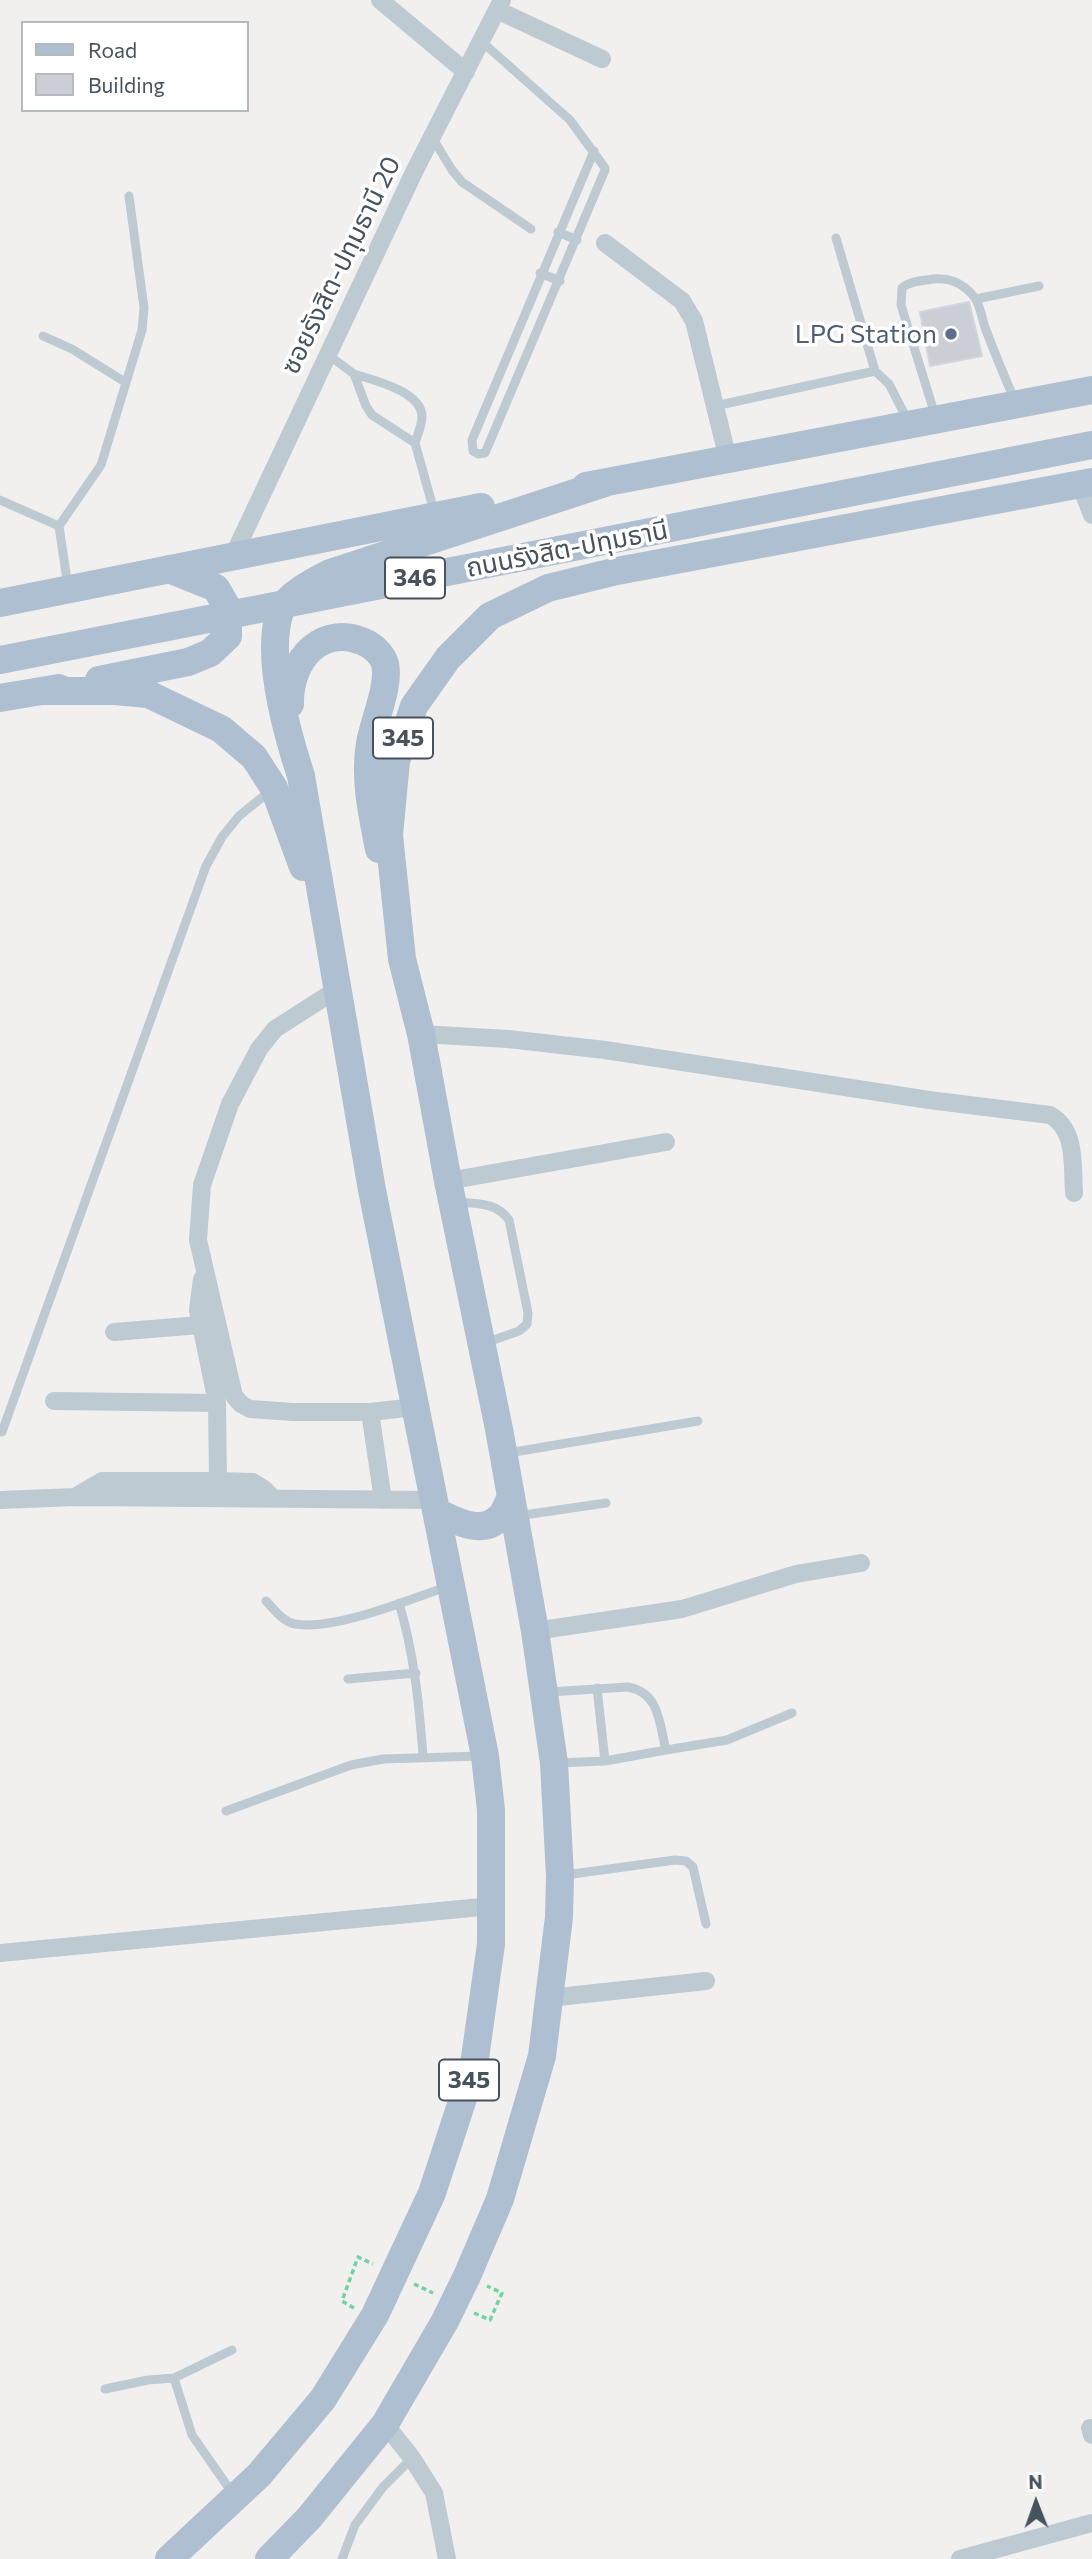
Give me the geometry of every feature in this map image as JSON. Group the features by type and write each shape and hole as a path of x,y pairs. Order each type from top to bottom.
{"main road":[{"name":"346","path":"0,603 1092,390"},
{"name":"ถนนรังสิต-ปทุมธานี","path":"0,660 1092,446"},
{"name":"345","path":"169,2559 259,2475 323,2399 372,2319 432,2193 474,2065 492,1944 491,1810 485,1756 336,990 301,776 289,737 274,648 281,610 304,586 330,573 605,483"},
{"name":"345","path":"269,2559 309,2518 385,2424 445,2321 467,2276 500,2199 542,2056 559,1917 560,1875 554,1763 535,1631 421,1034 402,959 389,835 396,761 414,706 448,658 491,616 548,588 617,571 1086,483"},
{"path":"0,698 188,662 210,653 228,636 228,609 216,588 169,569"},
{"path":"301,776 290,721 290,689 298,664 312,648 329,638 354,637 375,647 385,662 385,679 370,743 368,770 370,799 402,959"},
{"path":"42,691 148,694 221,729 254,757 274,788 325,918"},
{"path":"436,1506 463,1524 477,1526 490,1523 513,1506"}],"street":[{"path":"380,0 466,72"},
{"path":"499,5 602,60"},
{"name":"ซอยรังสิต-ปทุมธานี 20","path":"233,556 327,354 499,5"},
{"path":"605,243 682,301 694,321 728,459"},
{"path":"1086,483 1092,515"},
{"path":"336,990 275,1029 259,1049 230,1104 202,1185 198,1240 234,1396 241,1404 250,1409 293,1412 370,1412 415,1407"},
{"path":"421,1034 508,1039 605,1051 929,1100 1049,1115 1060,1121 1068,1133 1074,1193"},
{"path":"450,1191 666,1142"},
{"path":"204,1268 199,1292 200,1325 217,1403 218,1480"},
{"path":"114,1332 200,1325"},
{"path":"54,1401 217,1403"},
{"path":"370,1412 383,1500"},
{"path":"75,1497 102,1481 218,1480 253,1482 274,1499"},
{"path":"0,1500 75,1497 383,1500 436,1506"},
{"path":"535,1631 682,1609 796,1574 861,1563"},
{"path":"0,1953 492,1906"},
{"path":"549,1998 706,1982"},
{"path":"385,2424 412,2458 434,2493 447,2559"},
{"path":"960,2559 1092,2523"}],"lane":[{"path":"481,41 570,120 594,151 605,168 605,174 485,453 478,454 473,451 472,440 540,273 594,151"},
{"path":"432,137 462,182 531,229"},
{"path":"68,589 59,526 101,465 142,330 144,308 129,196"},
{"path":"558,232 577,240"},
{"path":"836,238 875,370 923,423"},
{"path":"540,273 560,281"},
{"path":"923,423 901,305 902,288 908,283 951,279 976,299 1016,404"},
{"path":"976,299 1039,286"},
{"path":"43,336 72,349 125,382"},
{"path":"327,354 354,374 387,385 409,396 419,406 422,415 415,443 436,516"},
{"path":"715,406 875,370"},
{"path":"354,374 372,415 415,443"},
{"path":"0,499 59,526"},
{"path":"2,1432 206,866 222,837 239,816 274,788"},
{"path":"450,1191 490,1205 502,1211 509,1220 528,1313 527,1324 519,1331 481,1344"},
{"path":"503,1454 698,1421"},
{"path":"513,1506 607,1503"},
{"path":"266,1601 285,1620 295,1624 351,1619 451,1585"},
{"path":"399,1603 416,1673 424,1756"},
{"path":"348,1679 416,1673"},
{"path":"544,1692 628,1687 641,1689 649,1695 656,1711 666,1750"},
{"path":"597,1688 605,1761"},
{"path":"554,1763 605,1761 727,1740 792,1713"},
{"path":"226,1811 351,1765 424,1756 485,1756"},
{"path":"560,1875 675,1860 686,1861 693,1867 706,1924"},
{"path":"105,2389 148,2380 174,2378 232,2350"},
{"path":"174,2378 192,2435 235,2497"},
{"path":"342,2559 355,2525 383,2487 412,2458"}],"path":[{"path":"372,2319 342,2301 358,2257 382,2269"},
{"path":"466,2309 490,2320 502,2293 467,2276"},
{"path":"406,2280 442,2297"}],"building":[{"name":"LPG Station","path":"969,302 982,356 930,366 920,312"}],"place":[{"name":"LPG Station","path":"951,334"}]}
